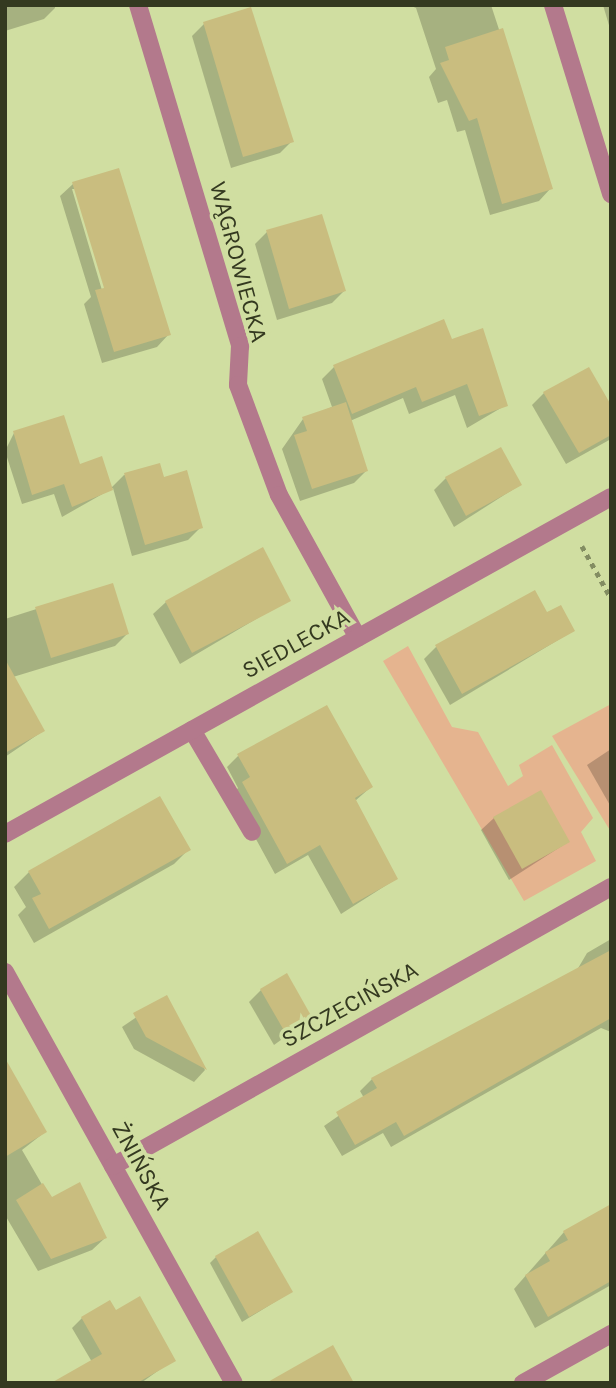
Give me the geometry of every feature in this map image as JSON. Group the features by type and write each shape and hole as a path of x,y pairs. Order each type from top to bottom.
{"street":[{"name":"WĄGROWIECKA","path":"138,5 240,346 238,385 279,495 358,638"},
{"path":"552,5 611,194"},
{"name":"SIEDLECKA","path":"5,834 611,497"},
{"path":"192,730 252,832"},
{"name":"SZCZECIŃSKA","path":"113,1166 611,887"},
{"name":"ŻNIŃSKA","path":"5,972 234,1383"},
{"path":"523,1383 611,1334"}],"path":[{"path":"568,521 611,598"}],"shaded area":[{"path":"408,646 452,727 478,732 508,786 523,776 519,765 552,745 593,818 581,832 596,861 524,901 383,661"},
{"path":"611,704 611,832 552,736"}],"building":[{"path":"251,7 294,142 243,157 203,22"},
{"path":"503,28 553,189 502,204 477,118 469,121 440,63 449,60 445,47"},
{"path":"119,168 171,335 114,352 95,290 104,288 72,182"},
{"path":"322,214 346,291 289,309 266,230"},
{"path":"444,319 452,339 483,328 508,406 479,416 467,384 422,402 416,387 352,414 333,365"},
{"path":"589,367 611,405 611,435 579,453 543,392"},
{"path":"346,402 368,471 312,489 294,435 307,431 302,417"},
{"path":"64,415 80,464 102,456 113,490 72,507 64,484 32,495 13,431"},
{"path":"501,447 522,485 466,516 445,477"},
{"path":"160,463 164,477 187,470 203,528 145,545 124,473"},
{"path":"263,547 291,601 192,653 165,601"},
{"path":"113,583 129,634 51,658 35,607"},
{"path":"535,590 547,612 561,605 575,631 462,694 435,645"},
{"path":"5,659 45,731 5,753"},
{"path":"327,705 373,787 355,798 398,879 353,904 320,845 287,864 242,782 250,777 237,754"},
{"path":"541,790 570,842 522,869 493,817"},
{"path":"160,796 191,850 49,929 32,898 41,894 28,871"},
{"path":"611,950 611,1018 404,1136 396,1122 355,1145 336,1112 377,1088 371,1078"},
{"path":"287,973 313,1019 286,1034 260,989"},
{"path":"167,995 207,1070 146,1037 133,1013"},
{"path":"5,1058 47,1132 5,1157"},
{"path":"80,1182 107,1238 51,1259 16,1200 43,1183 52,1197"},
{"path":"611,1204 611,1281 548,1317 525,1275 550,1261 545,1252 568,1240 563,1231"},
{"path":"258,1231 293,1292 249,1317 215,1256"},
{"path":"140,1296 176,1361 137,1383 51,1383 102,1354 81,1317 110,1300 116,1310"},
{"path":"333,1345 354,1383 266,1383"}]}
